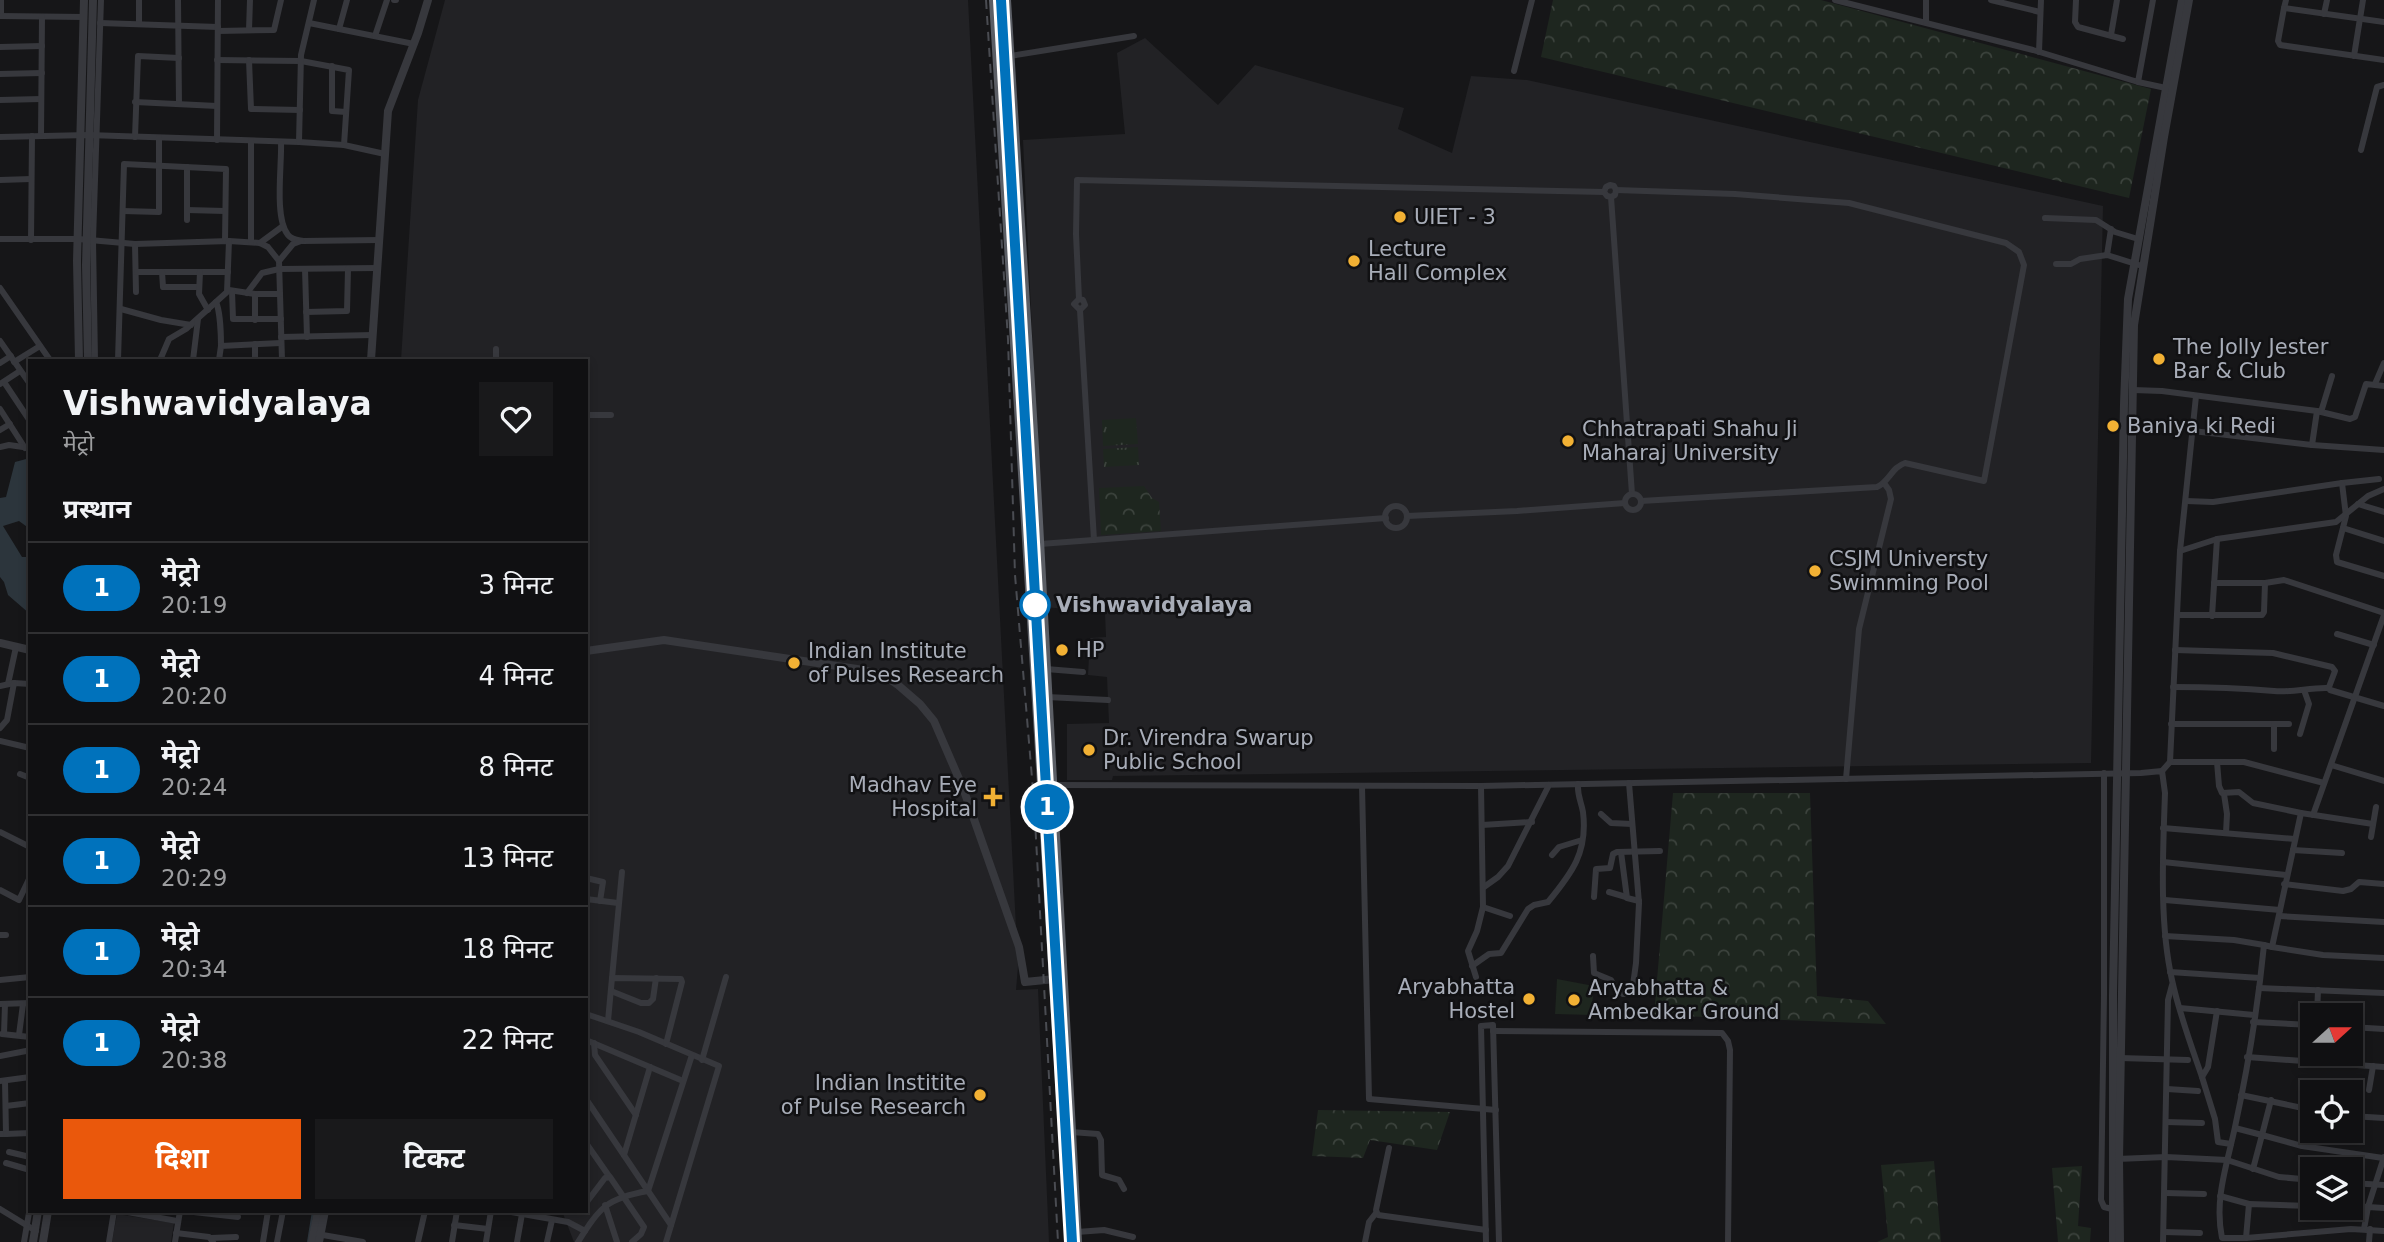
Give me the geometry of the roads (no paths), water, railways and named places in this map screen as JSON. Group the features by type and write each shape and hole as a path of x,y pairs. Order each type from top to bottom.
{"highway":[{"path":"995,0 1010,165 1047,785 1071,1132 1074,1239"},
{"path":"1006,0 1010,56 1010,165"},
{"path":"1033,545 1046,669 1047,785 1055,979 1074,1239"}],"street":[{"path":"1,0 1,16 83,16"},
{"path":"84,0 88,136"},
{"path":"88,359 86,240 93,0"},
{"path":"88,136 101,0"},
{"path":"139,0 139,24"},
{"path":"178,0 179,104"},
{"path":"217,140 218,0"},
{"path":"249,30 250,0"},
{"path":"100,23 274,30 281,0"},
{"path":"299,142 301,61 314,0"},
{"path":"339,29 347,0"},
{"path":"375,36 387,0"},
{"path":"371,359 388,111 428,0"},
{"path":"1514,71 1532,0"},
{"path":"1835,0 2039,52 2168,93"},
{"path":"1926,0 1926,22"},
{"path":"1991,0 2040,12"},
{"path":"2039,52 2041,0"},
{"path":"2076,0 2075,22 2078,27 2123,39"},
{"path":"2111,36 2118,0"},
{"path":"2138,82 2152,0"},
{"path":"2121,772 2130,340 2138,264 2182,0"},
{"path":"2138,264 2138,239 2189,0"},
{"path":"2286,0 2278,41 2280,45 2384,60"},
{"path":"2324,14 2327,0"},
{"path":"2354,56 2363,0"},
{"path":"2284,8 2384,22"},
{"path":"41,136 42,17"},
{"path":"309,23 414,44"},
{"path":"1010,56 1134,36"},
{"path":"0,47 42,46"},
{"path":"135,137 138,56 178,58"},
{"path":"217,60 301,61 345,68 350,73 344,145"},
{"path":"250,60 251,109 300,110"},
{"path":"332,66 331,108 334,113 346,112"},
{"path":"0,74 42,73"},
{"path":"2361,150 2377,87 2384,85"},
{"path":"0,100 41,99"},
{"path":"135,102 217,106"},
{"path":"31,240 33,136"},
{"path":"0,137 88,136 299,142 344,145 384,154"},
{"path":"123,211 159,212 159,138"},
{"path":"251,141 251,242"},
{"path":"281,143 280,206 283,226 292,239 379,240"},
{"path":"118,359 124,164 226,169 228,272 233,319 281,319"},
{"path":"187,167 187,219"},
{"path":"0,180 31,179"},
{"path":"1094,540 1080,310 1074,304 1079,299 1077,180 1604,192 1611,197"},
{"path":"1604,192 1610,185 1616,191 1735,194 1849,203 2006,243 2019,252 2024,270 1984,481 1905,463 1897,466 1884,483 1870,488 1641,501"},
{"path":"1616,191 1611,197 1632,494"},
{"path":"187,210 226,211"},
{"path":"2045,218 2092,219 2138,239"},
{"path":"260,243 283,226"},
{"path":"2107,255 2111,229"},
{"path":"0,239 86,240 135,244 227,241 260,243 268,247 279,265 282,359"},
{"path":"79,359 86,240"},
{"path":"86,240 94,359"},
{"path":"247,293 262,274 279,265 293,244 303,241"},
{"path":"135,244 136,292"},
{"path":"2056,264 2071,264 2080,259 2107,255 2138,264"},
{"path":"279,265 305,270 377,268"},
{"path":"306,312 346,311 348,269"},
{"path":"305,270 307,337"},
{"path":"137,272 228,272"},
{"path":"162,272 163,287 198,287"},
{"path":"200,272 200,298 208,310"},
{"path":"0,288 49,359"},
{"path":"230,290 280,294"},
{"path":"160,359 168,340 191,325 230,290"},
{"path":"255,294 256,320"},
{"path":"216,302 219,306 217,317 221,331 219,359"},
{"path":"121,309 191,325"},
{"path":"193,359 198,319"},
{"path":"221,346 307,337 373,335"},
{"path":"2107,1208 2101,1200 2121,772 2133,390 2130,340"},
{"path":"0,341 28,381"},
{"path":"255,344 255,359"},
{"path":"0,363 40,346"},
{"path":"496,349 496,359"},
{"path":"2375,384 2384,363"},
{"path":"20,371 2,383 28,418"},
{"path":"2312,445 2319,411 2332,376"},
{"path":"2133,390 2319,411 2353,419 2364,386 2368,383 2384,386"},
{"path":"1047,785 1481,786 2121,772 2141,774 2162,771 2170,762 2180,551 2196,396"},
{"path":"0,409 27,448"},
{"path":"588,415 611,415"},
{"path":"0,430 10,424"},
{"path":"2193,431 2312,445 2384,450"},
{"path":"2,444 27,448"},
{"path":"2186,501 2213,502 2379,479"},
{"path":"1846,779 1859,629 1891,499 1884,483"},
{"path":"2342,483 2346,516 2336,555 2337,562 2384,576"},
{"path":"2180,551 2217,539 2336,522 2358,504 2384,489"},
{"path":"1632,494 1638,496 1641,501 1639,507 1634,510 1628,508 1625,503 1626,497 1632,494"},
{"path":"1407,516 1625,503"},
{"path":"2358,504 2384,512"},
{"path":"1395,506 1403,508 1407,516 1405,524 1398,528 1390,526 1385,518 1388,510 1395,506"},
{"path":"1033,545 1385,518"},
{"path":"2343,528 2384,541"},
{"path":"2212,615 2217,539"},
{"path":"2214,583 2266,583 2288,580 2384,614 2313,815"},
{"path":"2177,615 2264,614 2266,583"},
{"path":"2337,634 2374,645"},
{"path":"588,650 664,640 857,669 882,674 898,685 920,704 934,721 944,743 963,788 1019,947 1025,982 1055,979"},
{"path":"0,643 28,650"},
{"path":"0,728 8,720 16,647"},
{"path":"2175,650 2286,655 2334,668 2329,688"},
{"path":"1046,669 1083,672"},
{"path":"0,686 28,684"},
{"path":"2173,687 2304,690 2312,687 2329,688 2384,706"},
{"path":"2300,734 2309,704 2304,690"},
{"path":"1047,696 1108,700"},
{"path":"2171,724 2289,724"},
{"path":"2274,724 2274,749"},
{"path":"0,741 28,748"},
{"path":"2170,762 2244,762 2324,783"},
{"path":"2217,762 2219,786 2224,794 2227,814 2226,833"},
{"path":"2331,765 2384,781"},
{"path":"2162,771 2165,793 2165,936 2172,983 2202,1077 2218,1142 2231,1144"},
{"path":"2104,773 2115,1159 2120,1242"},
{"path":"20,774 28,777"},
{"path":"1593,956 1594,973 1609,978 1623,995 1628,994 1636,963 1639,901 1629,783"},
{"path":"1472,966 1489,954 1501,953 1528,909 1548,902 1580,858 1583,812 1578,796 1578,784"},
{"path":"1484,887 1506,869 1549,785"},
{"path":"1362,786 1368,1099 1496,1110"},
{"path":"1476,977 1468,951 1477,932 1483,907 1481,786"},
{"path":"2224,794 2239,792 2253,803 2373,824"},
{"path":"2371,837 2376,807"},
{"path":"2301,813 2280,913 2260,978 2235,1128 2220,1196 2222,1240 2367,1228 2384,1231"},
{"path":"1601,814 1611,823 1632,824"},
{"path":"1482,825 1532,822"},
{"path":"2163,828 2295,839"},
{"path":"0,832 28,846"},
{"path":"1552,855 1561,846 1582,840"},
{"path":"2293,850 2342,853"},
{"path":"1594,897 1596,868 1610,868 1611,856 1621,852 1660,851"},
{"path":"1621,852 1626,897"},
{"path":"2163,862 2286,875"},
{"path":"608,1021 621,873"},
{"path":"588,878 603,882 600,901"},
{"path":"0,890 19,900 28,881"},
{"path":"2284,884 2343,891 2351,889 2359,882 2384,884"},
{"path":"1609,892 1639,901"},
{"path":"588,899 618,903"},
{"path":"2165,900 2384,922"},
{"path":"1483,907 1510,916"},
{"path":"2165,936 2234,940 2323,955 2384,958"},
{"path":"2170,972 2260,978"},
{"path":"0,980 28,977"},
{"path":"702,1060 726,977"},
{"path":"612,978 678,978 682,982 666,1044"},
{"path":"611,991 641,1003 649,1003 653,999 656,978"},
{"path":"2163,1242 2168,1000 2172,983"},
{"path":"2259,988 2384,993"},
{"path":"2317,1003 2318,990"},
{"path":"2112,996 2120,1058 2115,1133"},
{"path":"19,1035 27,1003 2,1004 2,1034 28,1037"},
{"path":"2180,1008 2300,1024"},
{"path":"2202,1077 2208,1067 2217,1011"},
{"path":"588,1015 719,1066 666,1242"},
{"path":"1486,1242 1481,1026 1722,1033 1730,1050 1728,1242"},
{"path":"1493,1028 1499,1242"},
{"path":"2363,1028 2384,1029"},
{"path":"588,1041 683,1081"},
{"path":"594,1043 595,1055 636,1115"},
{"path":"0,1056 26,1051"},
{"path":"648,1191 692,1055"},
{"path":"2247,1057 2384,1067"},
{"path":"2120,1058 2188,1060"},
{"path":"2369,1090 2372,1066"},
{"path":"624,1156 650,1067"},
{"path":"28,1077 3,1081 6,1107 3,1134 28,1133"},
{"path":"2168,1089 2198,1091"},
{"path":"2241,1095 2300,1107"},
{"path":"2253,1169 2271,1100"},
{"path":"588,1102 671,1225"},
{"path":"6,1107 28,1103"},
{"path":"2363,1117 2384,1118"},
{"path":"2166,1122 2202,1123"},
{"path":"2235,1128 2302,1146 2384,1158 2368,1207 2369,1242"},
{"path":"1071,1132 1098,1134 1101,1140 1102,1175 1119,1180 1124,1189"},
{"path":"588,1146 644,1227 632,1242"},
{"path":"1365,1242 1369,1222 1376,1213 1389,1148"},
{"path":"9,1152 28,1157"},
{"path":"2115,1159 2166,1157 2227,1160 2279,1177 2300,1179"},
{"path":"2113,1242 2107,1208 2115,1159"},
{"path":"6,1163 28,1169"},
{"path":"588,1200 605,1178 609,1177"},
{"path":"2363,1184 2384,1185"},
{"path":"578,1242 605,1205 623,1195 648,1191"},
{"path":"2165,1193 2204,1194"},
{"path":"2220,1196 2249,1205 2300,1206"},
{"path":"605,1205 617,1242"},
{"path":"2246,1238 2249,1205"},
{"path":"2363,1207 2384,1208"},
{"path":"0,1209 44,1238 48,1213"},
{"path":"30,1213 33,1242"},
{"path":"24,1242 37,1213"},
{"path":"109,1242 114,1213"},
{"path":"133,1213 177,1221"},
{"path":"175,1242 179,1213"},
{"path":"203,1213 238,1217"},
{"path":"263,1242 268,1213"},
{"path":"277,1242 283,1213"},
{"path":"317,1238 318,1213"},
{"path":"317,1238 324,1213"},
{"path":"418,1242 425,1213"},
{"path":"452,1242 457,1213"},
{"path":"486,1242 491,1213"},
{"path":"517,1213 572,1223 585,1231"},
{"path":"1376,1213 1378,1216 1408,1221 1486,1230"},
{"path":"517,1242 522,1214"},
{"path":"547,1242 552,1220"},
{"path":"454,1225 488,1229"},
{"path":"1074,1239 1104,1230 1133,1237"},
{"path":"176,1233 212,1240 236,1237"},
{"path":"2164,1233 2200,1233"},
{"path":"317,1238 359,1242"}],"waterway":[{"path":"308,1242 313,1213"}],"railway":[{"path":"986,0 1008,339 1015,575 1034,802 1058,1242"},
{"path":"1003,0 1074,1242"}],"metro line":[{"name":"1","path":"1001,0 1072,1242"}],"place":[{"name":"UIET - 3","path":"1400,217"},
{"name":"Lecture Hall Complex","path":"1354,261"},
{"name":"The Jolly Jester Bar & Club","path":"2159,359"},
{"name":"Baniya ki Redi","path":"2113,426"},
{"name":"Chhatrapati Shahu Ji Maharaj University","path":"1568,441"},
{"name":"CSJM Universty Swimming Pool","path":"1815,571"},
{"name":"Vishwavidyalaya","path":"1035,605"},
{"name":"HP","path":"1062,650"},
{"name":"Indian Institute of Pulses Research","path":"794,663"},
{"name":"Dr. Virendra Swarup Public School","path":"1089,750"},
{"name":"Madhav Eye Hospital","path":"993,797"},
{"name":"Aryabhatta Hostel","path":"1529,999"},
{"name":"Aryabhatta & Ambedkar Ground","path":"1574,1000"},
{"name":"Indian Institite of Pulse Research","path":"980,1095"}]}
